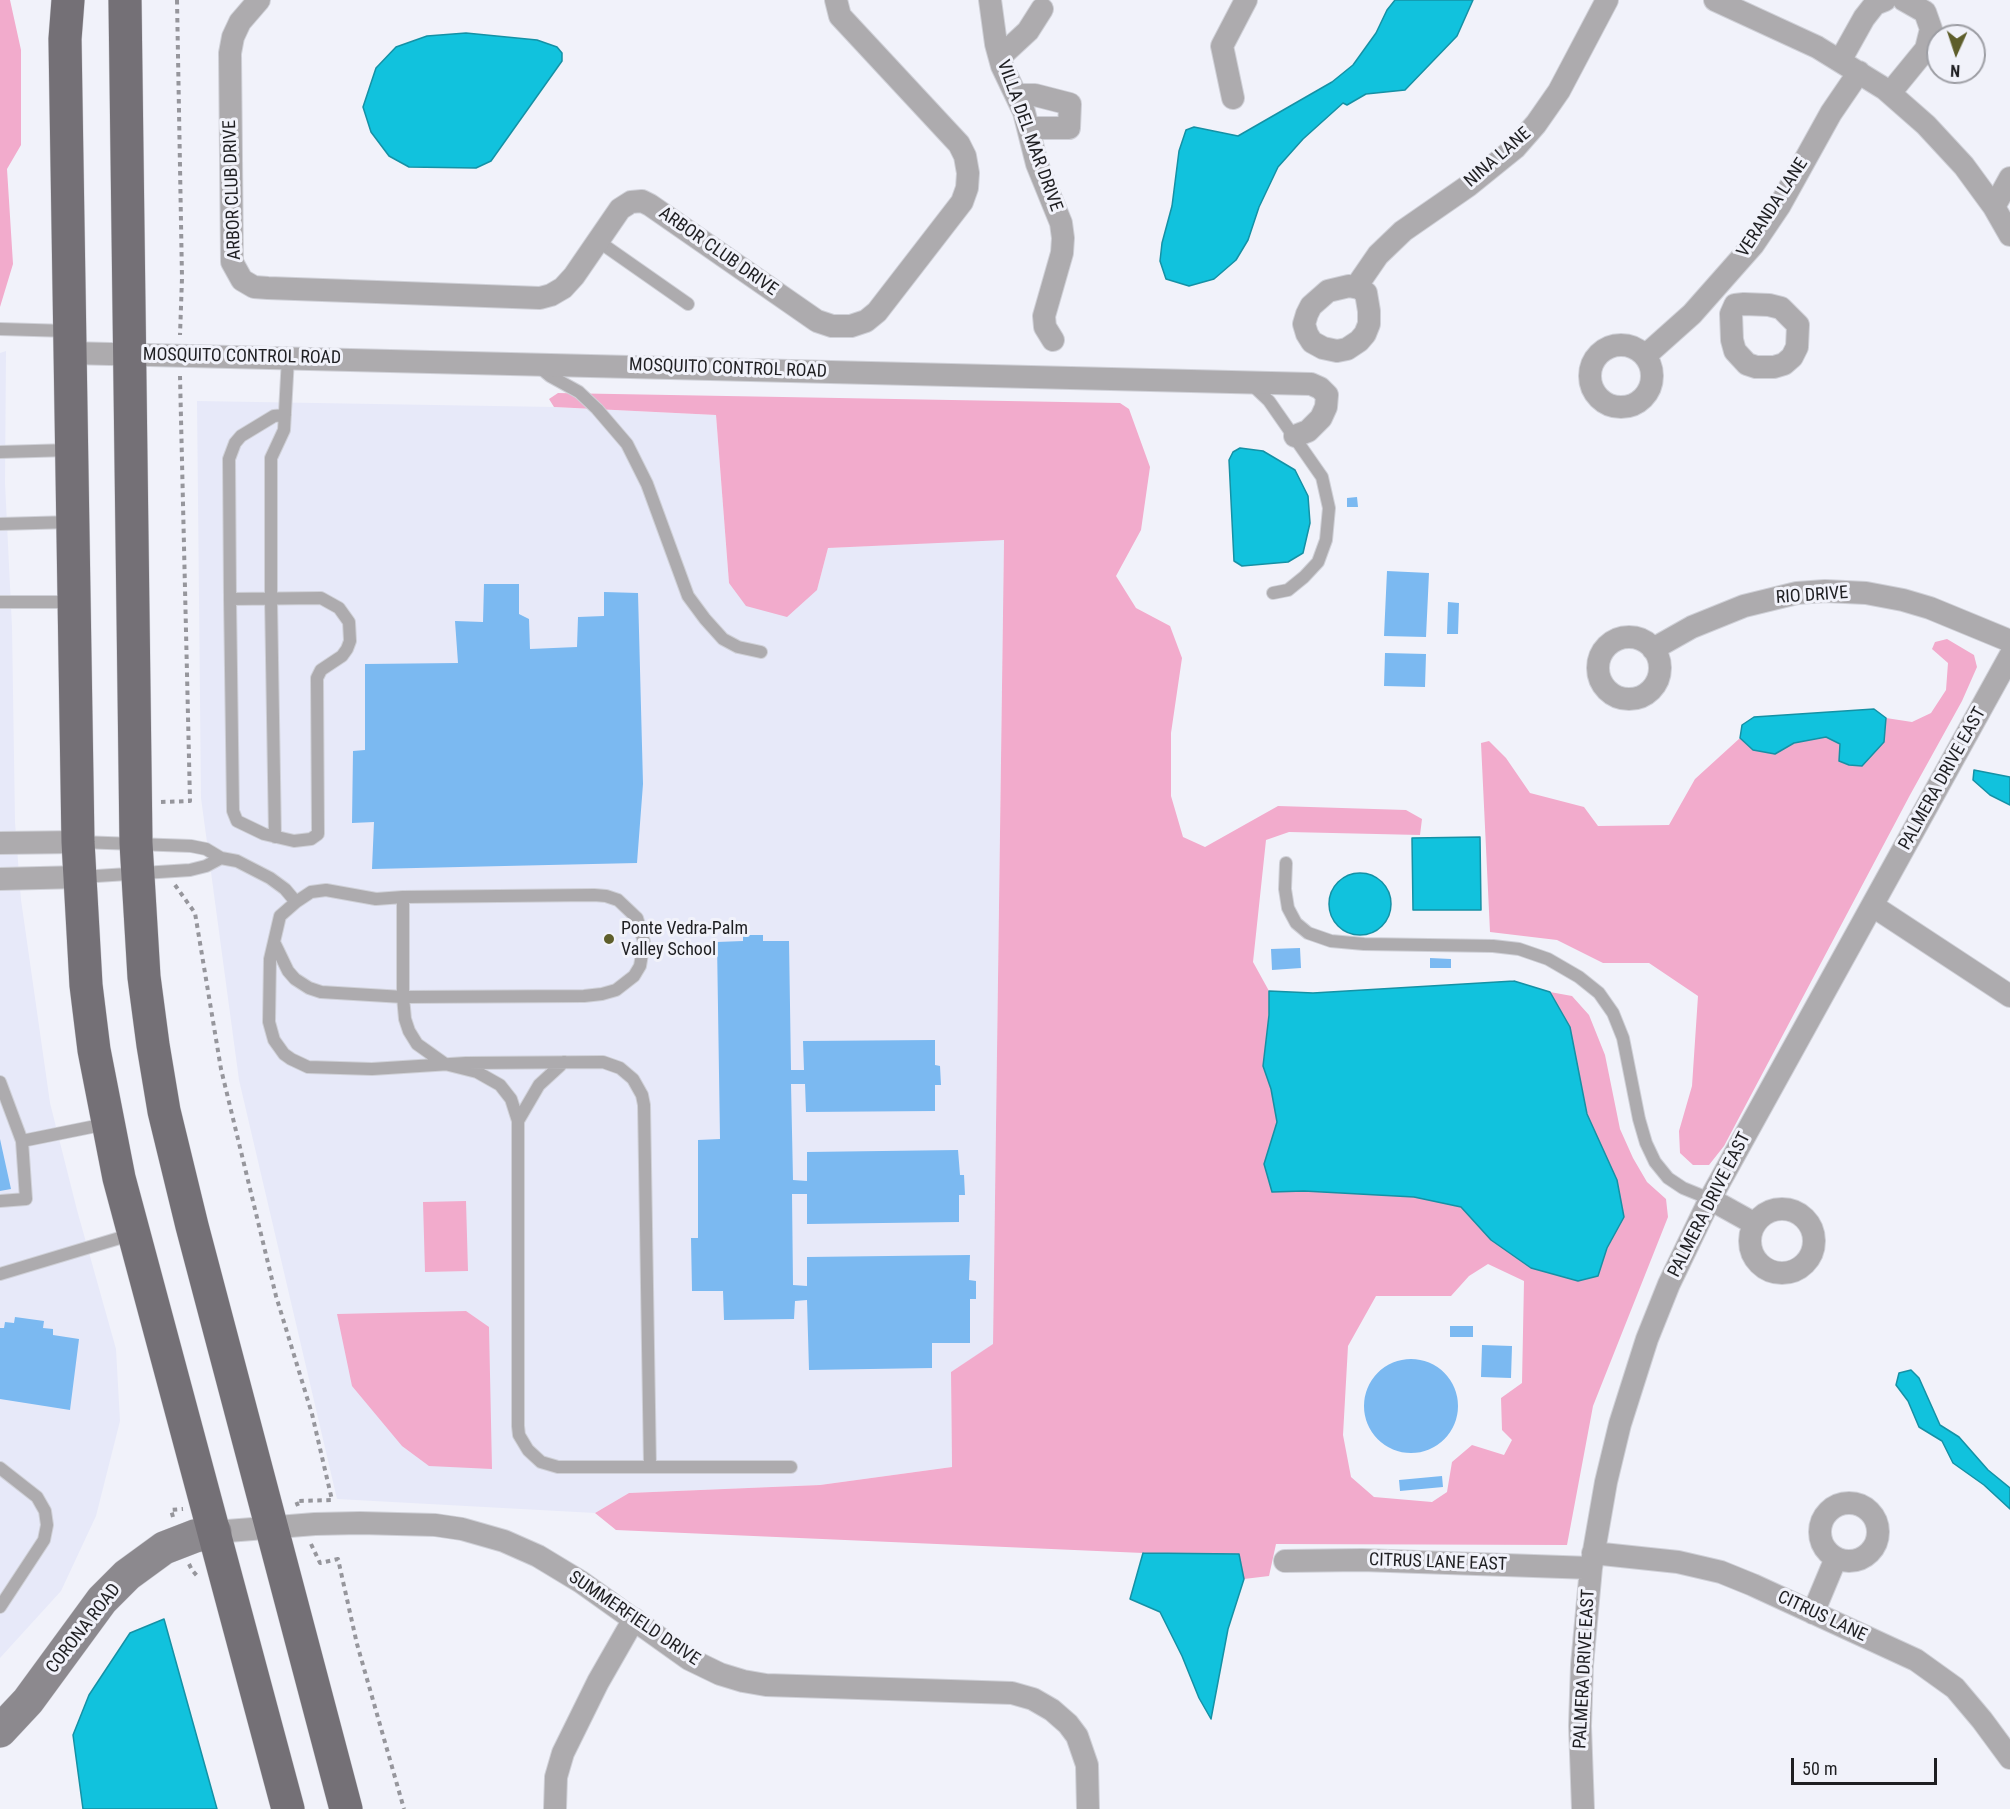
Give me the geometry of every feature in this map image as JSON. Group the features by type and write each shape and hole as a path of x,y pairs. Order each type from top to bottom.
{"main road":[{"path":"68,0 65,39 72,522 78,842 86,985 107,1124 134,1234 288,1809"},
{"path":"125,0 128,355 151,858 144,977 164,1111 192,1226 287,1527 346,1809"}],"street":[{"name":"ARBOR CLUB DRIVE","path":"259,0 240,22 233,37 230,53 232,262 242,280 254,286 268,288 540,298 563,288 574,276 620,209 631,202 642,201 818,321 832,326 852,326 866,321 878,312 962,202 967,188 968,173 965,156 959,144 840,16 836,0"},
{"name":"VILLA DEL MAR DRIVE","path":"990,0 1000,57 1024,112 1037,164 1061,224 1062,253 1044,316 1046,327 1053,340"},
{"path":"1233,98 1222,46 1246,0"},
{"name":"NINA LANE","path":"1356,287 1378,255 1403,231 1476,180 1515,148 1536,124 1559,91 1607,0"},
{"path":"1715,0 1817,47 1890,93 1926,125 1964,166 1994,207 2010,235"},
{"name":"VERANDA LANE","path":"1645,356 1692,314 1716,288 1752,245 1780,205 1831,113 1850,66 1864,18 1875,4 1885,0"},
{"path":"1890,93 1926,49 1931,28 1925,12 1904,0"},
{"path":"1000,57 1028,31 1042,9"},
{"path":"1016,95 1035,95 1070,104 1069,129 1028,128"},
{"path":"1994,207 2010,178"},
{"path":"1716,288 1735,305"},
{"name":"MOSQUITO CONTROL ROAD","path":"69,342 128,355 1311,384 1320,388 1327,395 1326,407 1321,418 1308,431 1295,436"},
{"name":"RIO DRIVE","path":"1653,649 1692,627 1744,606 1770,598 1825,591 1866,593 1903,600 1930,608 2010,641"},
{"name":"PALMERA DRIVE EAST","path":"1583,1809 1580,1726 1582,1665 1592,1560 1606,1482 1620,1424 1647,1339 1669,1284 1710,1200 2010,656"},
{"path":"0,843 78,842"},
{"path":"0,879 80,877"},
{"path":"1873,906 2010,996"},
{"path":"1710,1200 1755,1224"},
{"name":"SUMMERFIELD DRIVE","path":"215,1532 360,1523 424,1525 472,1532 504,1541 538,1556 581,1582 689,1659 720,1674 743,1681 766,1685 1012,1693 1033,1699 1052,1710 1068,1724 1077,1736 1088,1765 1088,1809"},
{"name":"CORONA ROAD","path":"0,1731 28,1701 102,1600 127,1575 164,1548 195,1536 215,1532"},
{"path":"1813,1612 1836,1558"},
{"name":"CITRUS LANE EAST","path":"1285,1561 1592,1560"},
{"name":"CITRUS LANE","path":"1592,1560 1678,1562 1721,1572 1916,1660 1946,1681 1982,1720 2010,1758"},
{"path":"555,1809 556,1777 563,1753 598,1682 633,1619"}],"lane":[{"path":"598,241 688,304"},
{"path":"0,329 69,342"},
{"path":"275,837 271,458 284,430 288,358"},
{"path":"535,364 550,376 579,392 627,444 647,484 688,596 705,619 723,639 738,647 761,652"},
{"path":"1249,383 1269,401 1322,477 1329,508 1327,531 1318,562 1288,590 1273,593"},
{"path":"230,599 321,598 339,608 349,622 351,631 347,649 342,656 321,670 317,678 318,834 311,839 294,841 264,834 237,821 233,812 230,599 229,459 231,451 241,436 274,416 285,415"},
{"path":"0,452 71,450"},
{"path":"0,524 72,522"},
{"path":"0,602 74,602"},
{"path":"78,842 151,858 190,870 206,866 221,858"},
{"path":"80,877 190,846 206,849 221,858 237,861 270,878 285,889 296,902"},
{"path":"1286,863 1285,889 1288,908 1296,923 1308,933 1330,941 1364,944 1493,946 1519,949 1548,959 1579,977 1599,993 1613,1013 1623,1038 1639,1119 1646,1143 1655,1162 1668,1178 1683,1188 1710,1200"},
{"path":"275,944 288,971 295,979 321,992 403,998 602,994 616,990 633,976 640,966 644,942 637,918 618,900 606,896 376,899 326,890 311,892 280,916 275,931 275,944 270,960 269,1022 274,1040 291,1059 308,1068 372,1069 445,1064 603,1062 620,1068 633,1079 642,1095 644,1105 651,1467"},
{"path":"403,897 403,998 409,1031 417,1044 445,1064 477,1072 493,1079 511,1099 518,1120 519,1435 528,1450 534,1457 549,1466 558,1467 791,1467"},
{"path":"518,1120 539,1085 564,1062"},
{"path":"0,1082 22,1141 26,1198 0,1201"},
{"path":"22,1141 107,1124"},
{"path":"0,1274 134,1234"},
{"path":"0,1468 37,1497 45,1511 47,1526 44,1540 0,1608"}],"path":[{"path":"177,0 182,278 180,355 189,801 160,802 151,858 195,913 221,1069 276,1296 312,1414 332,1500 296,1501 287,1527 320,1563 338,1559 357,1644 404,1809"}],"shaded area":[{"path":"0,0 10,0 21,50 21,145 7,169 13,264 0,307"},
{"path":"6,351 5,483 12,627 15,822 21,900 50,1103 116,1349 120,1421 96,1516 61,1591 0,1658 0,353"},
{"path":"558,393 1120,403 1129,409 1150,467 1141,530 1116,576 1136,608 1170,626 1182,658 1171,733 1171,796 1183,837 1205,847 1278,806 1406,810 1422,819 1420,835 1289,832 1266,840 1253,962 1269,991 1269,1015 1263,1065 1271,1089 1277,1122 1264,1164 1272,1192 1304,1191 1414,1197 1461,1207 1491,1240 1598,1276 1607,1248 1624,1216 1617,1180 1587,1114 1570,1027 1550,992 1572,996 1589,1015 1605,1055 1620,1129 1647,1182 1666,1199 1668,1217 1593,1406 1567,1545 1276,1544 1269,1576 1244,1579 1238,1554 1143,1553 616,1530 595,1513 629,1493 820,1485 952,1467 951,1372 993,1344 1004,540 828,548 817,590 787,617 746,606 729,583 716,415 554,407 549,399","holes":["1488,1264 1524,1281 1522,1383 1501,1398 1502,1430 1512,1440 1504,1455 1472,1445 1452,1462 1447,1492 1432,1502 1374,1497 1351,1477 1343,1435 1348,1346 1376,1296 1451,1296 1469,1276"]},
{"name":"Ponte Vedra-Palm Valley School","path":"197,401 554,407 716,415 729,583 817,590 828,548 1004,539 993,1345 951,1372 952,1467 820,1485 629,1493 595,1513 337,1499 239,1080 201,798"},
{"path":"1947,639 1974,655 1977,667 1962,701 1724,1146 1709,1165 1693,1165 1680,1153 1679,1131 1692,1086 1698,996 1649,963 1603,963 1557,940 1490,932 1481,743 1489,741 1506,758 1530,793 1584,807 1598,826 1669,825 1695,779 1740,738 1753,750 1775,754 1794,743 1826,737 1840,744 1884,742 1886,718 1912,722 1931,713 1946,690 1948,663 1932,649 1935,642"},
{"path":"466,1201 468,1271 425,1272 423,1202"},
{"path":"466,1311 489,1327 492,1469 429,1466 402,1446 352,1386 337,1314"}],"water":[{"path":"1395,0 1473,0 1457,36 1405,90 1366,94 1347,105 1343,103 1303,139 1278,167 1259,207 1248,240 1236,260 1214,279 1189,286 1166,279 1160,261 1162,243 1172,206 1179,151 1186,130 1194,127 1238,136 1332,82 1353,65 1376,33 1387,10"},
{"path":"466,33 537,40 557,47 562,53 562,61 491,161 476,168 409,167 389,156 371,132 363,107 376,68 396,47 427,36"},
{"path":"1240,448 1263,451 1295,470 1308,496 1310,523 1303,553 1288,562 1242,566 1234,561 1229,460 1233,452"},
{"path":"1874,709 1886,718 1884,742 1862,766 1839,761 1840,744 1826,737 1794,743 1775,754 1753,750 1740,738 1742,725 1754,717"},
{"path":"1974,770 2010,777 2010,805 1990,795 1973,780"},
{"path":"1480,837 1481,910 1413,910 1412,838"},
{"path":"1360,873 1377,878 1382,882 1386,887 1391,904 1386,921 1382,926 1377,930 1360,935 1343,930 1338,926 1334,921 1329,904 1334,887 1338,882 1343,878"},
{"path":"1514,981 1550,992 1570,1027 1587,1114 1617,1180 1624,1217 1607,1248 1598,1276 1578,1281 1531,1268 1491,1240 1461,1207 1414,1197 1304,1191 1272,1192 1264,1164 1277,1122 1271,1089 1263,1066 1269,1015 1269,991 1313,993"},
{"path":"1911,1370 1919,1378 1940,1425 1959,1437 1988,1470 2010,1488 2010,1509 1984,1485 1953,1463 1942,1441 1919,1427 1908,1401 1896,1385 1899,1373"},
{"path":"1143,1553 1239,1554 1244,1579 1228,1629 1211,1719 1160,1612 1130,1599"},
{"path":"164,1619 217,1809 83,1809 73,1735 89,1695 130,1633"}],"building":[{"path":"1357,497 1358,507 1347,507 1347,498"},
{"path":"1387,571 1429,573 1426,637 1384,636"},
{"path":"484,584 519,584 519,614 529,619 530,649 577,647 578,617 604,616 604,592 638,593 643,784 637,863 372,869 374,822 352,823 353,751 365,750 365,664 458,663 455,621 483,622"},
{"path":"1448,602 1459,603 1458,634 1447,634"},
{"path":"1385,653 1426,654 1425,687 1384,686"},
{"path":"743,935 763,935 763,941 789,941 791,1070 804,1070 803,1041 935,1040 935,1065 940,1066 941,1085 935,1085 935,1111 806,1112 805,1084 791,1084 793,1180 807,1181 807,1152 958,1150 960,1175 964,1175 965,1195 959,1195 959,1222 807,1224 807,1194 792,1194 793,1285 807,1286 807,1257 970,1255 969,1280 976,1281 976,1299 970,1299 970,1343 932,1343 932,1368 809,1370 807,1300 795,1301 794,1319 724,1320 723,1291 692,1291 691,1238 698,1238 698,1140 720,1139 717,942 743,941"},
{"path":"1300,948 1301,968 1272,970 1271,949"},
{"path":"1430,958 1451,959 1451,968 1430,968"},
{"path":"0,1139 11,1189 0,1191"},
{"path":"15,1317 44,1321 43,1328 53,1329 53,1335 79,1339 70,1410 0,1399 0,1328 4,1328 5,1322 14,1323"},
{"path":"1450,1326 1473,1326 1473,1337 1450,1337"},
{"path":"1482,1345 1512,1346 1511,1378 1481,1377"},
{"path":"1411,1359 1429,1363 1444,1373 1454,1388 1458,1406 1454,1424 1444,1439 1429,1449 1411,1453 1393,1449 1378,1439 1368,1424 1364,1406 1368,1388 1378,1373 1393,1363"},
{"path":"1442,1476 1443,1487 1400,1491 1399,1480"}],"place":[{"name":"Ponte Vedra-Palm Valley School","path":"609,939"}]}
